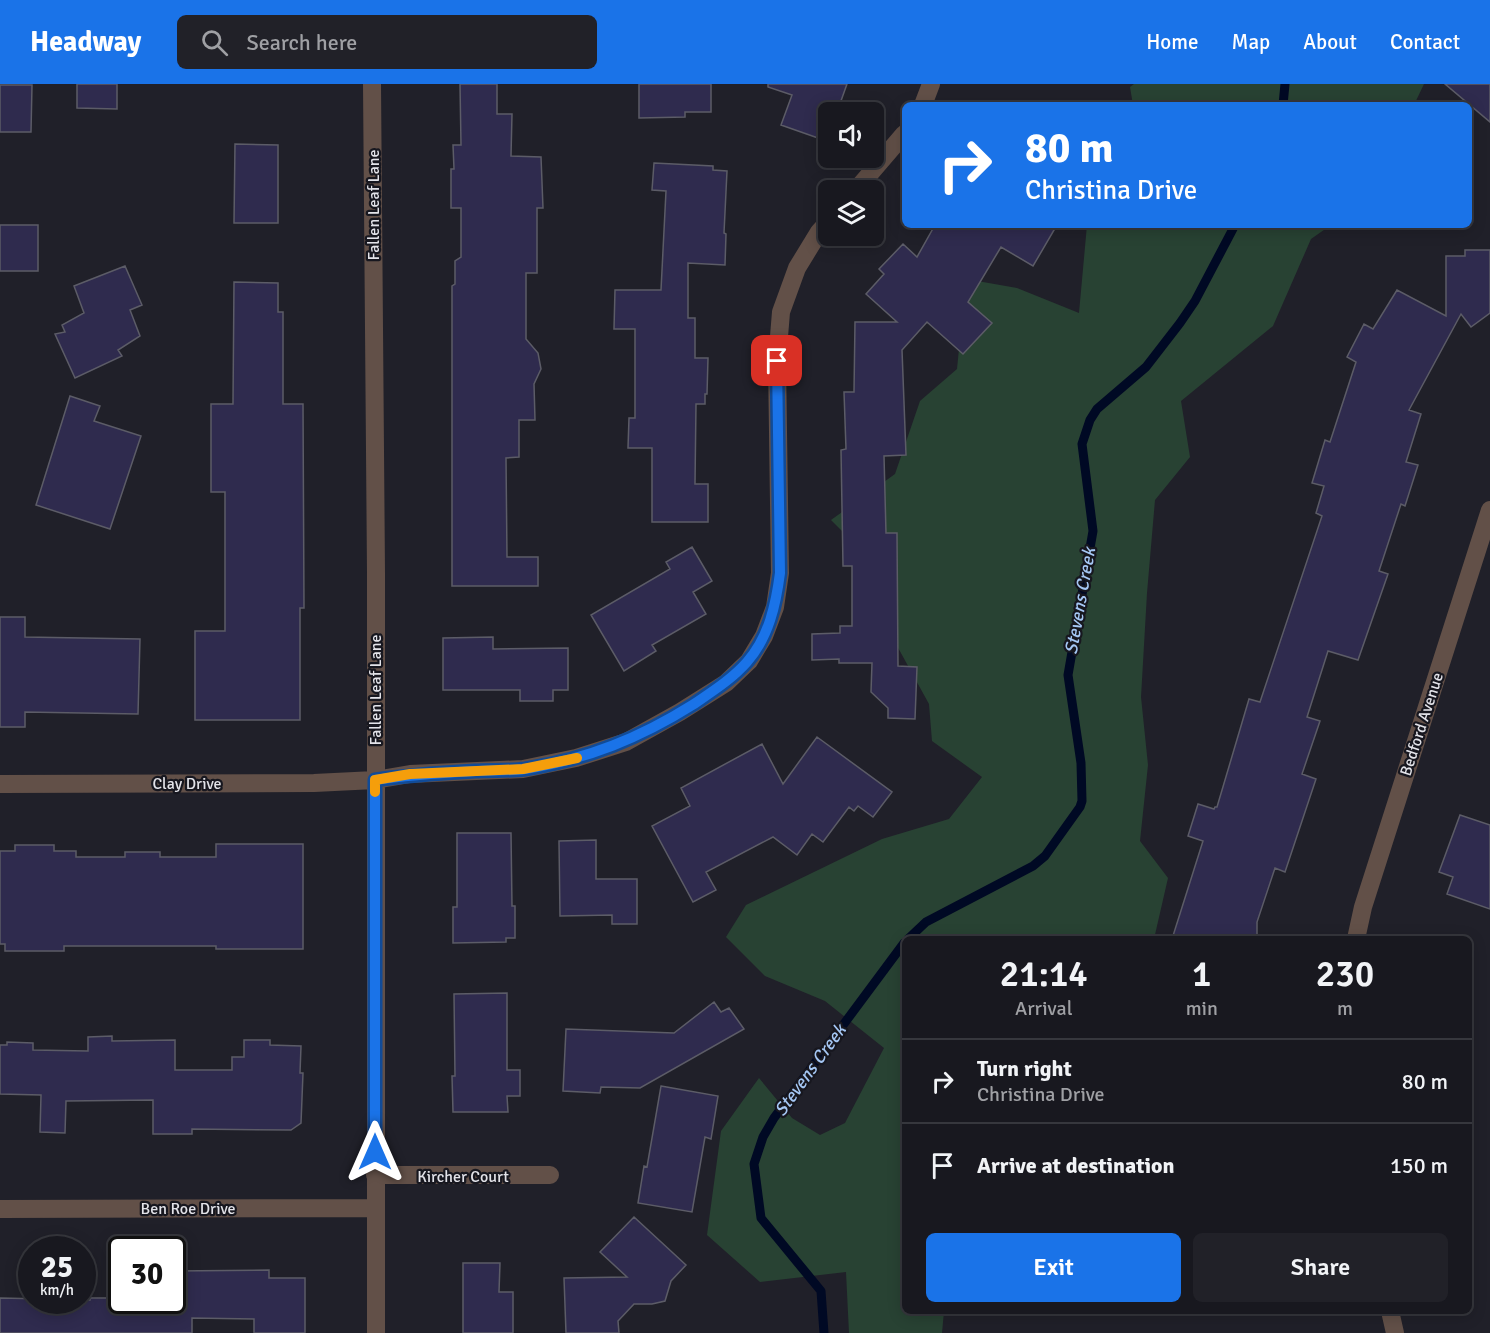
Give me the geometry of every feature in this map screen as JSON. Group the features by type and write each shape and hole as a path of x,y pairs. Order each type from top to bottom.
{"street":[{"name":"Fallen Leaf Lane","path":"372,84 376,573 376,1333"},
{"path":"924,102 931,84"},
{"path":"865,180 902,136"},
{"name":"Clay Drive","path":"0,784 303,783 375,780 410,774 523,769 576,759 626,742 726,683 749,661 764,636 775,607 780,573 777,361 781,312 797,268 818,234"},
{"name":"Bedford Avenue","path":"1357,936 1363,907 1490,510"},
{"name":"Kircher Court","path":"375,1175 550,1175"},
{"name":"Ben Roe Drive","path":"0,1209 376,1208"},
{"path":"1391,1314 1395,1333"}],"green space":[{"path":"1134,84 1424,84 1415,102 1132,102 1130,87"},
{"path":"1087,228 1327,228 1311,239 1273,326 1181,401 1190,457 1155,500 1141,697 1148,765 1140,841 1168,878 1155,936 902,936 902,1314 944,1314 942,1333 849,1333 846,1272 760,1282 707,1235 721,1131 759,1078 792,1118 820,1135 845,1123 884,1048 825,1001 765,976 726,937 746,905 882,839 949,819 982,777 932,741 929,704 885,624 866,555 831,520 895,474 920,401 957,369 966,279 1017,288 1079,313"}],"building":[{"path":"77,84 117,84 117,109 77,108"},
{"path":"460,84 497,84 497,114 512,114 511,156 541,157 543,208 537,208 537,273 526,273 526,339 538,353 541,369 534,384 535,420 519,420 519,457 506,458 507,557 538,557 538,586 452,586 452,286 455,284 455,261 461,257 461,208 451,208 451,169 454,169 453,145 461,145"},
{"path":"639,84 711,84 711,112 685,112 685,117 639,118"},
{"path":"768,84 847,84 841,102 818,102 818,138 781,125 792,95 768,87"},
{"path":"1445,84 1490,84 1490,122 1472,107 1472,102 1466,102"},
{"path":"0,85 32,85 31,132 0,132"},
{"path":"235,144 278,145 278,223 234,223"},
{"path":"654,163 713,166 713,170 727,171 725,265 688,263 688,318 695,318 695,358 708,358 705,404 696,404 695,484 708,484 708,522 652,522 652,448 628,448 629,418 635,418 635,329 614,329 615,290 661,290 666,191 652,190"},
{"path":"0,225 38,225 38,271 0,271"},
{"path":"933,228 1055,228 1033,266 1001,247 968,302 992,323 963,354 927,322 902,350 906,455 884,456 886,533 897,533 898,666 917,667 915,719 888,718 888,708 871,692 872,663 839,663 839,659 812,660 812,634 840,633 840,626 852,626 852,566 843,566 841,450 846,449 844,392 854,392 855,322 897,322 866,294 884,274 879,269 903,244 917,257"},
{"path":"1465,250 1490,250 1490,313 1471,327 1461,314 1409,410 1421,414 1406,462 1418,465 1405,506 1401,504 1379,571 1388,574 1358,660 1328,651 1307,717 1320,721 1302,774 1316,779 1285,872 1275,868 1257,922 1257,936 1173,936 1203,841 1188,836 1198,804 1214,809 1217,807 1249,699 1260,702 1322,516 1316,513 1324,486 1312,483 1325,440 1330,442 1356,362 1347,357 1364,324 1373,329 1397,290 1446,316 1446,256 1465,256"},
{"path":"125,266 142,305 130,310 140,336 118,350 122,356 75,378 55,334 65,332 62,325 84,313 74,286"},
{"path":"234,282 278,283 278,312 283,312 283,404 303,404 304,608 300,608 300,720 195,720 195,631 225,631 225,492 211,492 211,404 233,404"},
{"path":"70,396 100,406 94,421 141,436 110,529 36,505"},
{"path":"692,547 712,581 693,592 706,614 652,645 656,651 624,671 591,615 670,569 666,562"},
{"path":"0,617 25,617 25,637 140,639 138,714 25,712 25,727 0,727"},
{"path":"493,637 493,649 568,648 568,690 553,690 553,701 520,701 520,690 443,690 443,638"},
{"path":"817,737 892,792 873,817 858,806 854,811 849,807 823,842 812,834 797,855 773,837 706,872 716,890 693,902 652,826 690,806 681,788 762,744 783,784"},
{"path":"1460,815 1490,825 1490,909 1447,894 1453,877 1439,872"},
{"path":"457,833 511,833 515,938 506,938 506,942 453,943 453,907 457,907"},
{"path":"596,840 596,879 637,879 637,924 612,924 612,915 560,916 559,841"},
{"path":"216,844 303,844 303,949 216,949 216,946 64,946 64,951 5,951 5,944 0,944 0,851 15,851 15,845 54,845 54,851 76,851 76,857 125,857 125,852 160,852 160,857 216,857"},
{"path":"507,993 507,1070 520,1070 520,1096 507,1096 508,1112 453,1112 454,994"},
{"path":"714,1002 721,1012 729,1008 744,1029 640,1088 601,1087 600,1093 563,1091 566,1029 674,1033"},
{"path":"112,1036 112,1041 175,1040 175,1070 232,1070 232,1057 244,1057 244,1040 270,1040 270,1045 301,1046 300,1073 303,1073 301,1123 291,1130 192,1129 192,1134 153,1134 153,1100 66,1101 65,1133 40,1132 41,1095 0,1094 0,1045 7,1045 7,1042 33,1043 33,1050 88,1051 88,1037"},
{"path":"661,1086 718,1096 711,1139 705,1137 692,1212 638,1203 644,1166 647,1167"},
{"path":"634,1217 686,1265 671,1281 665,1301 634,1304 618,1321 619,1333 566,1333 564,1278 627,1277 600,1252"},
{"path":"463,1263 500,1263 499,1292 513,1292 513,1333 463,1333"},
{"path":"269,1270 269,1278 305,1278 305,1333 254,1333 254,1319 192,1318 192,1333 0,1333 0,1298 18,1298 18,1314 96,1314 96,1298 108,1298 108,1314 186,1314 186,1271"}],"waterway":[{"name":"Stevens Creek","path":"1283,102 1285,84"},
{"name":"Stevens Creek","path":"911,936 926,922 1033,866 1045,856 1080,807 1082,801 1081,763 1068,675 1093,531 1082,444 1090,420 1097,409 1146,367 1180,323 1195,301 1233,228"},
{"name":"Stevens Creek","path":"824,1333 821,1291 761,1218 754,1164 763,1137 774,1118 902,946"}],"slow traffic":[{"path":"375,792 375,780 410,774 523,769 577,758"}],"route":[{"path":"375,1152 375,780 410,774 523,769 576,759 626,742 680,712 726,683 749,661 764,636 775,607 780,573 777,361"}]}
